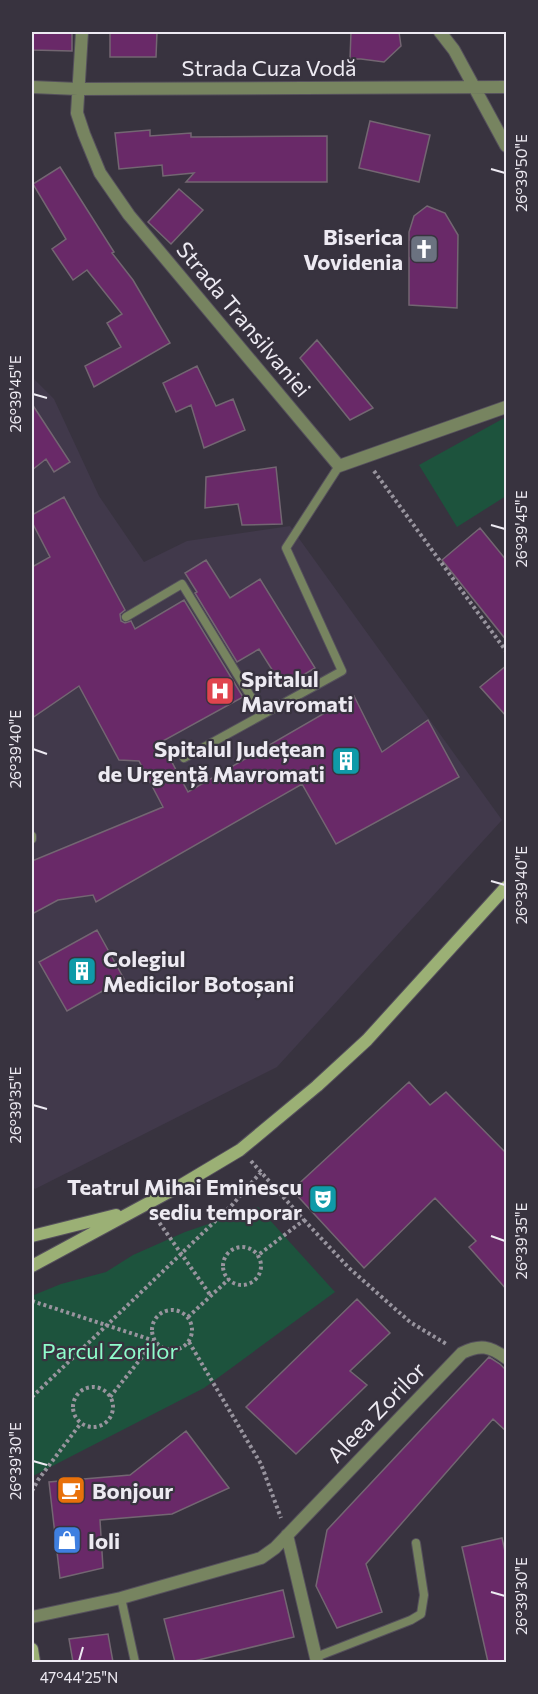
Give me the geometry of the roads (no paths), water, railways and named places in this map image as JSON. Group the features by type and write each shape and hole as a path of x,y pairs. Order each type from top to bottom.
{"main road":[{"path":"32,1266 178,1187 240,1150 317,1086 367,1040 507,887"},
{"path":"32,1236 131,1211"},
{"path":"32,1649 34,1662"}],"street":[{"name":"Strada Transilvaniei","path":"82,32 77,113 100,173 129,215 339,466"},
{"path":"440,32 454,50 507,146"},
{"name":"Strada Cuza Vodă","path":"32,87 78,89 507,87"},
{"path":"339,466 507,407"},
{"name":"Aleea Zorilor","path":"32,1617 121,1598 261,1558 275,1548 462,1353 473,1347 483,1347 496,1350 507,1358"},
{"path":"287,1535 316,1660"}],"lane":[{"path":"184,758 342,671 286,548 339,466"},
{"path":"126,617 182,584 262,715"},
{"path":"316,1660 421,1614 424,1595 416,1543"},
{"path":"121,1598 135,1662"}],"place":[{"name":"Biserica Vovidenia","path":"424,249"},
{"name":"Spitalul Mavromati","path":"220,691"},
{"name":"Spitalul Județean de Urgență Mavromati","path":"346,761"},
{"name":"Colegiul Medicilor Botoșani","path":"82,971"},
{"name":"Teatrul Mihai Eminescu sediu temporar","path":"323,1199"},
{"name":"Bonjour","path":"71,1490"},
{"name":"Ioli","path":"67,1540"}],"park label":[{"name":"Parcul Zorilor","path":"110,1350"}]}
